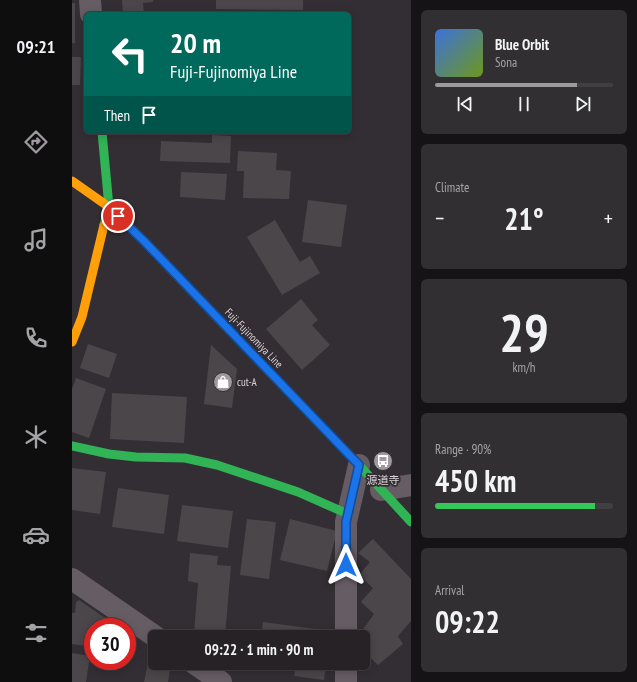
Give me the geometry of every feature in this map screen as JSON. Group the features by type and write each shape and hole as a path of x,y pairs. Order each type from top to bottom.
{"street":[{"path":"90,0 91,12"},
{"path":"72,342 82,317 109,207 102,134"},
{"name":"Fuji-Fujinomiya Line","path":"72,181 109,207 144,241 359,465 411,522"},
{"path":"72,446 136,458 185,458 217,465 298,492 348,514"},
{"path":"346,630 346,522 359,465"},
{"path":"381,490 411,485"},
{"path":"72,579 148,631"},
{"path":"204,670 221,682"},
{"path":"346,670 346,682"}],"building":[{"path":"122,0 153,0 153,2 143,3 144,12 123,12"},
{"path":"216,0 303,0 303,10 216,9"},
{"path":"72,3 75,3 75,43 72,43"},
{"path":"72,57 81,57 80,85 72,85"},
{"path":"212,135 231,136 230,163 160,161 161,141 212,143"},
{"path":"238,151 277,153 276,170 291,171 289,199 243,198 244,171 237,171"},
{"path":"181,172 227,174 225,200 180,197"},
{"path":"308,200 347,205 341,247 302,242"},
{"path":"275,220 300,262 310,256 320,273 282,295 247,237"},
{"path":"301,299 318,320 312,325 330,345 302,370 266,329"},
{"path":"88,344 117,354 109,378 80,368"},
{"path":"211,345 237,369 232,408 204,404"},
{"path":"76,378 106,389 89,438 72,432 72,389"},
{"path":"112,393 187,397 184,443 110,439"},
{"path":"72,468 106,472 100,514 72,510"},
{"path":"118,488 169,495 164,534 112,527"},
{"path":"182,505 233,511 228,548 177,541"},
{"path":"247,519 276,522 269,579 240,575"},
{"path":"290,519 337,531 327,571 280,560"},
{"path":"373,539 411,579 411,621 398,636 403,644 378,665 370,658 370,630 364,630 374,614 361,602 373,588 359,575 370,562 358,553"},
{"path":"190,553 218,556 217,565 231,566 226,630 194,630 198,583 188,581"},
{"path":"79,600 105,618 84,618 84,646 72,644 72,613 75,613 76,602"},
{"path":"263,622 323,630 262,630"},
{"path":"72,653 84,655 84,670 88,670 86,682 72,682"},
{"path":"148,663 148,670 170,670 168,682 144,682"},
{"path":"295,670 325,670 324,680 294,676"}],"traffic: fast":[{"path":"102,134 109,207 104,225"},
{"path":"229,330 359,465 411,522"},
{"path":"72,446 109,454 136,457 185,458 217,465 298,492 348,514"}],"traffic: slow":[{"path":"72,181 109,207 144,241 229,330"},
{"path":"72,342 82,317 104,225"}],"place":[{"name":"cut-A","path":"223,382"},
{"name":"源道寺","path":"383,461"}],"route":[{"path":"118,216 144,241 359,465 346,522 346,565"}]}
